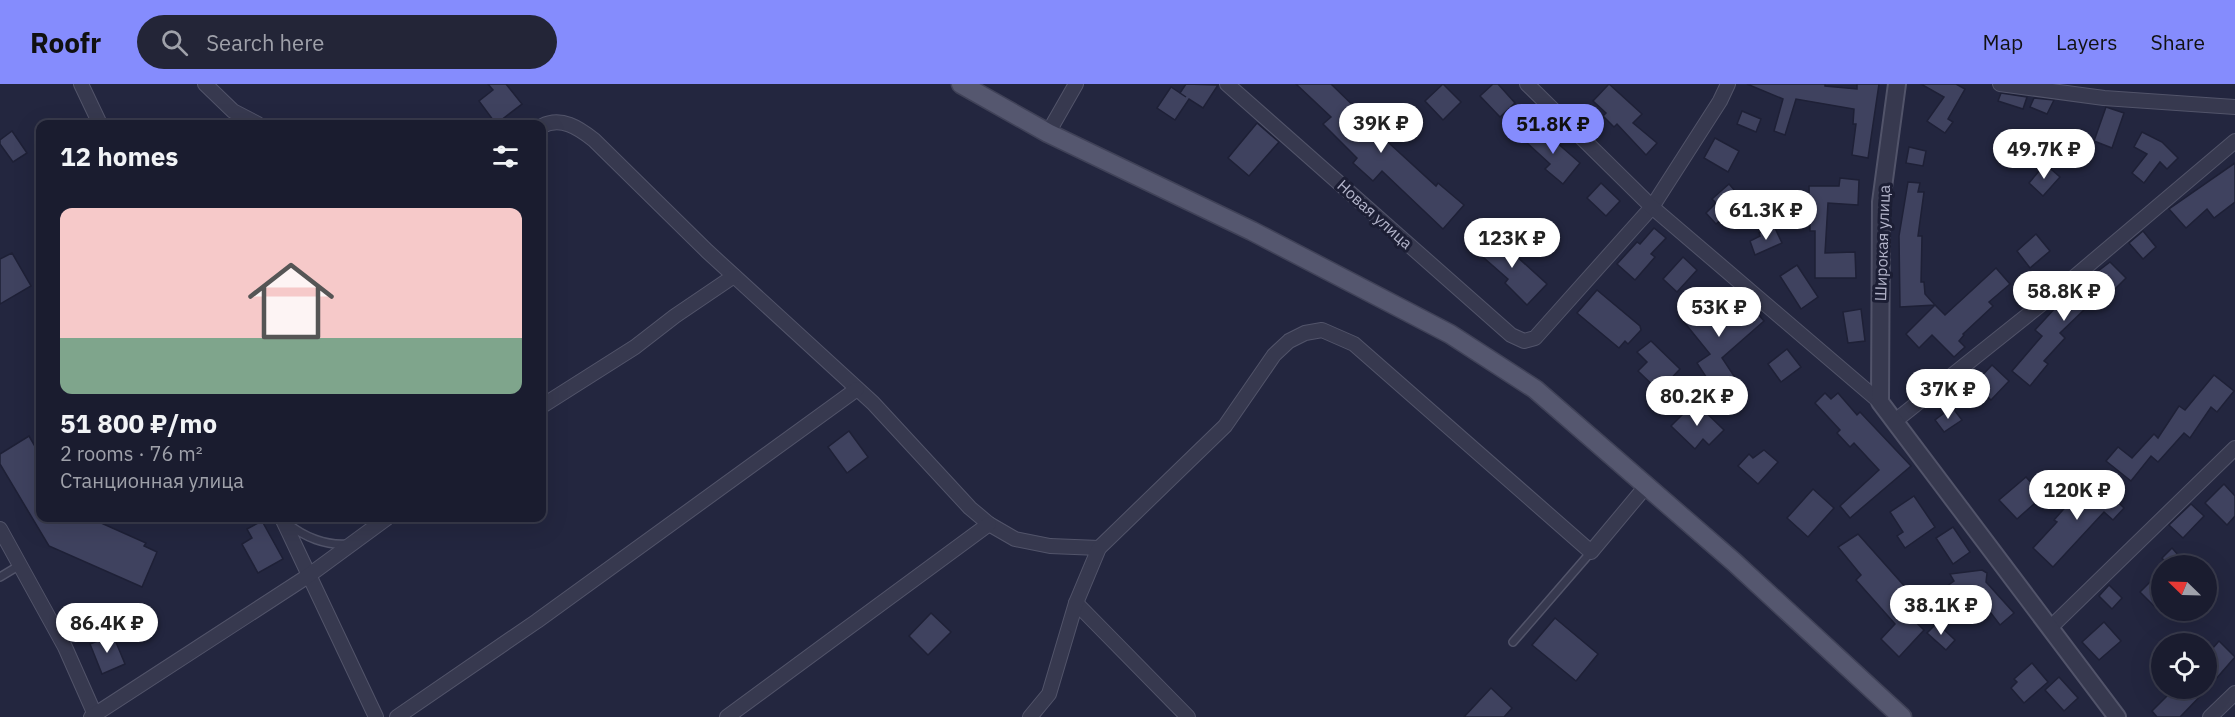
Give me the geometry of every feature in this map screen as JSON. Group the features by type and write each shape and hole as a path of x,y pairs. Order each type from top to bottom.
{"main road":[{"path":"961,84 1048,133 1252,231 1450,334 1536,389 1647,484 1902,717"}],"street":[{"path":"81,84 98,120"},
{"path":"205,84 233,111 250,120"},
{"path":"1048,133 1076,84"},
{"name":"Новая улица","path":"1227,84 1511,334 1524,341 1535,338 1652,207"},
{"path":"1527,84 1652,207 1880,402 2117,717"},
{"path":"1652,207 1720,101 1728,84"},
{"name":"Широкая улица","path":"1880,402 1881,202 1897,84"},
{"path":"2000,84 2104,98 2235,107"},
{"path":"546,123 563,123 579,128 594,140 734,276 857,389 989,525 1015,539 1050,546 1099,548"},
{"path":"1895,421 2059,290 2235,141"},
{"path":"546,403 635,347 675,316 734,276"},
{"path":"1030,717 1049,694 1076,603 1099,548 1225,426 1274,355 1289,341 1305,333 1322,330 1354,344 1591,552 1647,484"},
{"path":"397,717 537,621 857,389"},
{"path":"2050,628 2235,448"},
{"path":"284,522 376,717"},
{"path":"0,530 47,612 94,716 309,576 381,522"},
{"path":"727,717 989,525"},
{"path":"1076,603 1188,717"},
{"path":"2210,717 2235,693"}],"lane":[{"path":"288,522 304,534 322,542 351,544"},
{"path":"1513,642 1591,552"},
{"path":"0,577 20,565"}],"building":[{"path":"488,84 506,84 522,104 501,120 493,120 479,101 493,90"},
{"path":"1186,84 1218,85 1203,108 1189,99 1175,120 1157,108 1171,87 1180,93"},
{"path":"1296,84 1331,84 1368,120 1366,122 1436,186 1438,183 1464,205 1443,229 1382,171 1373,181 1353,163 1357,158 1323,124 1331,117"},
{"path":"1443,84 1461,102 1443,120 1425,101"},
{"path":"1493,84 1498,84 1515,103 1500,117 1480,96"},
{"path":"1609,84 1642,114 1633,123 1657,143 1646,155 1617,124 1614,127 1603,116 1606,113 1593,101"},
{"path":"1747,84 1825,84 1825,86 1857,89 1857,84 1879,84 1868,158 1852,155 1856,124 1853,124 1854,109 1796,99 1785,135 1774,131 1783,99"},
{"path":"1921,84 1956,84 1965,89 1948,119 1953,122 1945,133 1927,121 1944,97"},
{"path":"2001,93 2027,97 2023,109 1998,101"},
{"path":"2034,98 2054,100 2047,114 2030,107"},
{"path":"2106,107 2124,113 2112,148 2094,141"},
{"path":"1742,111 1761,119 1756,132 1737,124"},
{"path":"1257,123 1279,142 1249,176 1228,158"},
{"path":"1539,127 1580,163 1563,184 1545,169 1550,164 1526,142"},
{"path":"12,131 27,153 13,162 0,144 0,140"},
{"path":"2142,132 2162,142 2178,158 2167,169 2160,162 2144,183 2132,173 2147,154 2134,147"},
{"path":"1715,138 1739,151 1728,172 1704,158"},
{"path":"1909,147 1926,151 1923,166 1906,163"},
{"path":"2235,163 2235,202 2214,218 2207,209 2186,228 2169,209"},
{"path":"2045,164 2060,177 2043,196 2029,183"},
{"path":"1840,178 1859,180 1858,205 1828,203 1825,253 1855,252 1856,278 1815,278 1815,231 1810,231 1809,186 1839,186"},
{"path":"1908,182 1920,183 1918,192 1924,192 1918,236 1922,236 1921,282 1924,282 1925,294 1935,305 1900,307 1899,236"},
{"path":"1601,183 1620,201 1606,216 1587,198"},
{"path":"1729,184 1743,200 1716,224 1706,213 1716,203 1712,199"},
{"path":"1774,226 1782,243 1755,255 1750,241 1760,236 1759,233"},
{"path":"1654,228 1666,238 1651,254 1655,257 1635,280 1617,264 1637,242 1640,244"},
{"path":"2143,231 2156,247 2143,259 2129,243"},
{"path":"1491,233 1547,284 1527,305 1505,283 1508,279 1476,251"},
{"path":"2036,234 2050,251 2030,268 2017,251"},
{"path":"12,253 31,286 0,304 0,259"},
{"path":"1683,257 1697,270 1677,292 1663,279"},
{"path":"2110,262 2126,278 2111,293 2101,283 2082,302 2087,307 2060,333 2065,338 2044,361 2048,364 2030,386 2012,371 2042,336 2035,330 2068,294"},
{"path":"1797,265 1818,297 1801,309 1780,276"},
{"path":"1996,268 2010,284 1989,302 1993,306 1963,334 1959,341 1965,347 1954,357 1932,335 1919,348 1906,334 1935,305 1945,315"},
{"path":"1597,290 1640,326 1641,330 1628,344 1625,341 1619,348 1577,313"},
{"path":"1702,299 1723,326 1749,304 1764,321 1722,358 1734,376 1714,389 1697,363 1710,354 1680,317"},
{"path":"1861,309 1865,341 1848,343 1843,312"},
{"path":"1651,341 1680,369 1659,391 1638,371 1647,362 1637,352"},
{"path":"1787,349 1801,367 1781,382 1768,364"},
{"path":"1992,365 2009,381 1991,400 1974,384"},
{"path":"2214,375 2234,391 2217,412 2211,407 2190,438 2184,433 2158,462 2151,456 2131,481 2106,461 2118,447 2132,458 2154,434 2158,438 2179,406 2185,410"},
{"path":"1825,393 1831,399 1838,393 1857,415 1860,412 1911,466 1850,518 1840,506 1879,470 1854,443 1850,447 1837,433 1840,430 1815,403"},
{"path":"1695,402 1724,430 1709,445 1703,439 1695,449 1671,426"},
{"path":"1952,407 1962,420 1944,432 1935,420"},
{"path":"849,431 868,457 847,473 828,447"},
{"path":"29,436 36,448 36,522 99,522 146,543 144,546 157,552 142,587 49,546 0,464 0,454"},
{"path":"1764,450 1778,462 1758,484 1738,466 1749,454 1753,458"},
{"path":"2026,477 2043,496 2017,519 1999,500"},
{"path":"2092,477 2124,508 2113,520 2104,512 2053,567 2033,548 2057,522 2054,520"},
{"path":"2224,484 2235,496 2235,516 2227,525 2205,503"},
{"path":"1813,489 1834,508 1808,537 1787,518"},
{"path":"1914,496 1935,527 1905,548 1897,536 1903,532 1890,512"},
{"path":"2191,504 2204,516 2183,538 2169,525"},
{"path":"263,522 283,559 258,573 242,544 252,538 247,529"},
{"path":"1953,527 1970,552 1953,564 1936,538"},
{"path":"1858,534 1915,598 1902,609 1924,630 1899,657 1881,639 1895,624 1856,580 1861,575 1838,547"},
{"path":"2172,548 2178,555 2165,555"},
{"path":"1982,570 1987,573 1986,582 2014,613 2000,625 1978,596 1960,610 1943,589 1954,581 1950,574"},
{"path":"2151,581 2151,603 2140,592"},
{"path":"2109,585 2122,598 2112,609 2099,596"},
{"path":"931,613 951,632 928,655 909,636"},
{"path":"1555,618 1598,654 1576,681 1532,645"},
{"path":"2104,622 2121,641 2099,660 2082,642"},
{"path":"1937,623 1955,640 1946,650 1927,633"},
{"path":"113,635 125,664 102,674 90,644"},
{"path":"2219,641 2235,657 2217,678 2217,643"},
{"path":"2032,663 2048,682 2024,703 2011,688 2017,682 2014,679"},
{"path":"2059,677 2078,698 2064,711 2045,690"},
{"path":"1491,688 1512,708 1504,717 1464,717"},
{"path":"2164,699 2197,699 2180,717 2157,717 2152,711"}]}
